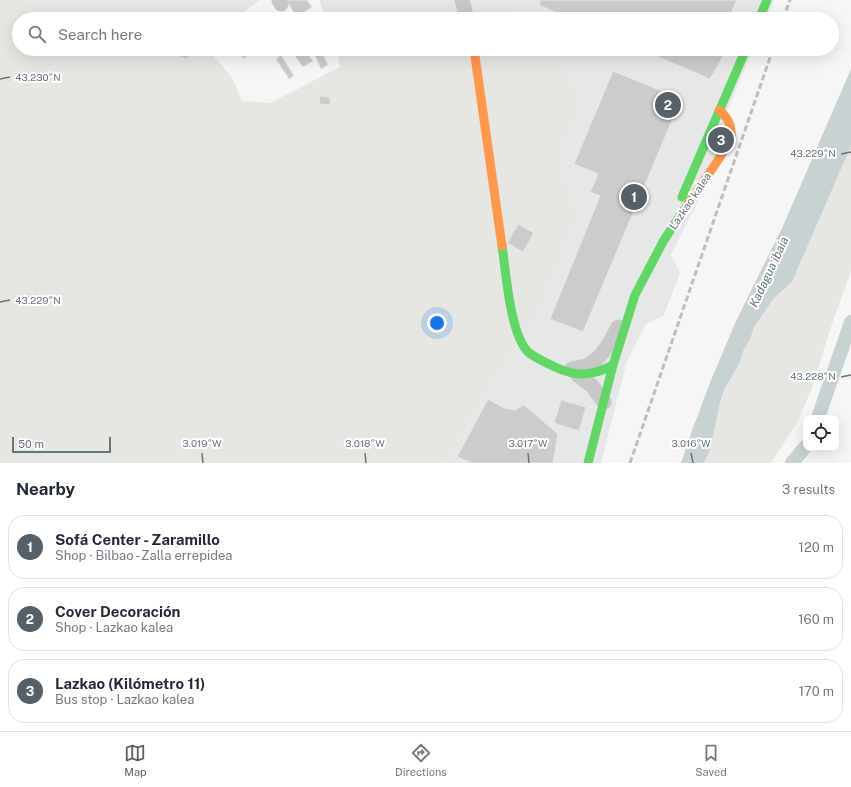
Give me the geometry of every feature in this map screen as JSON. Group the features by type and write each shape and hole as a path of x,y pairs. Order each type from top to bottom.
{"street":[{"path":"462,0 465,12"},
{"path":"762,12 768,0"},
{"path":"475,56 512,312 516,329 528,352 554,367 578,375 592,386 604,402"},
{"name":"Lazkao kalea","path":"554,367 572,370 589,364 598,357 615,335 664,240 684,190 743,56"},
{"name":"Lazkao kalea","path":"664,240 731,139 730,122 719,110"},
{"name":"Lazkao kalea","path":"588,463 613,365 636,294"},
{"path":"578,375 593,374 613,365"}],"shaded area":[{"path":"0,0 260,0 244,12 12,12 12,56 213,56 232,77 242,101 270,103 340,67 338,56 545,56 572,74 580,109 560,159 570,186 577,217 537,316 500,371 447,463 0,463"},
{"path":"319,0 521,0 515,12 324,12"},
{"path":"521,0 774,0 769,12 515,12"},
{"path":"545,56 750,56 727,112 736,125 671,255 680,273 664,315 646,324 627,361 601,463 447,463 500,371 537,316 570,186 560,159 580,109 572,74"},
{"path":"851,146 851,271 831,327 812,388 798,421 771,463 704,463 710,450 724,390 739,364 754,327 774,298 792,282"}],"water":[{"name":"Kadagua ibaia","path":"851,69 851,146 792,282 774,298 754,327 739,364 724,390 710,450 704,463 681,463 711,380 736,321 783,226"}],"building":[{"path":"286,0 307,0 312,7 304,12 294,12"},
{"path":"541,0 737,0 731,12 555,12 539,5"},
{"path":"178,56 189,56 187,59"},
{"path":"282,56 294,76 289,79 276,59"},
{"path":"295,56 309,56 313,61 303,67"},
{"path":"315,56 324,56 328,65 321,69"},
{"path":"656,56 723,56 710,79"},
{"path":"613,71 681,99 583,332 550,319 600,196 590,192 598,174 574,164"},
{"path":"320,96 330,97 330,105 319,104"},
{"path":"518,224 534,233 523,252 507,243"},
{"path":"488,399 504,408 515,410 524,405 558,434 553,463 472,463 457,457"},
{"path":"561,400 586,407 579,431 554,423"}],"waterway":[{"path":"819,415 851,322"},
{"path":"792,463 803,450"}],"railway":[{"path":"786,12 790,0"},
{"path":"630,463 771,56"}],"traffic: fast":[{"path":"762,12 767,0"},
{"path":"682,197 743,56"},
{"path":"588,463 613,365 635,295 664,240 688,204"},
{"path":"502,246 513,317 517,332 528,352 555,367 577,374 591,373 606,369 613,365"}],"traffic: slow":[{"path":"475,56 502,246"},
{"path":"688,204 719,159 731,138 729,122 719,110"}],"place":[{"name":"Cover Decoración","path":"668,105"},
{"name":"Lazkao (Kilómetro 11)","path":"721,140"},
{"name":"Sofá Center - Zaramillo","path":"634,197"}]}
